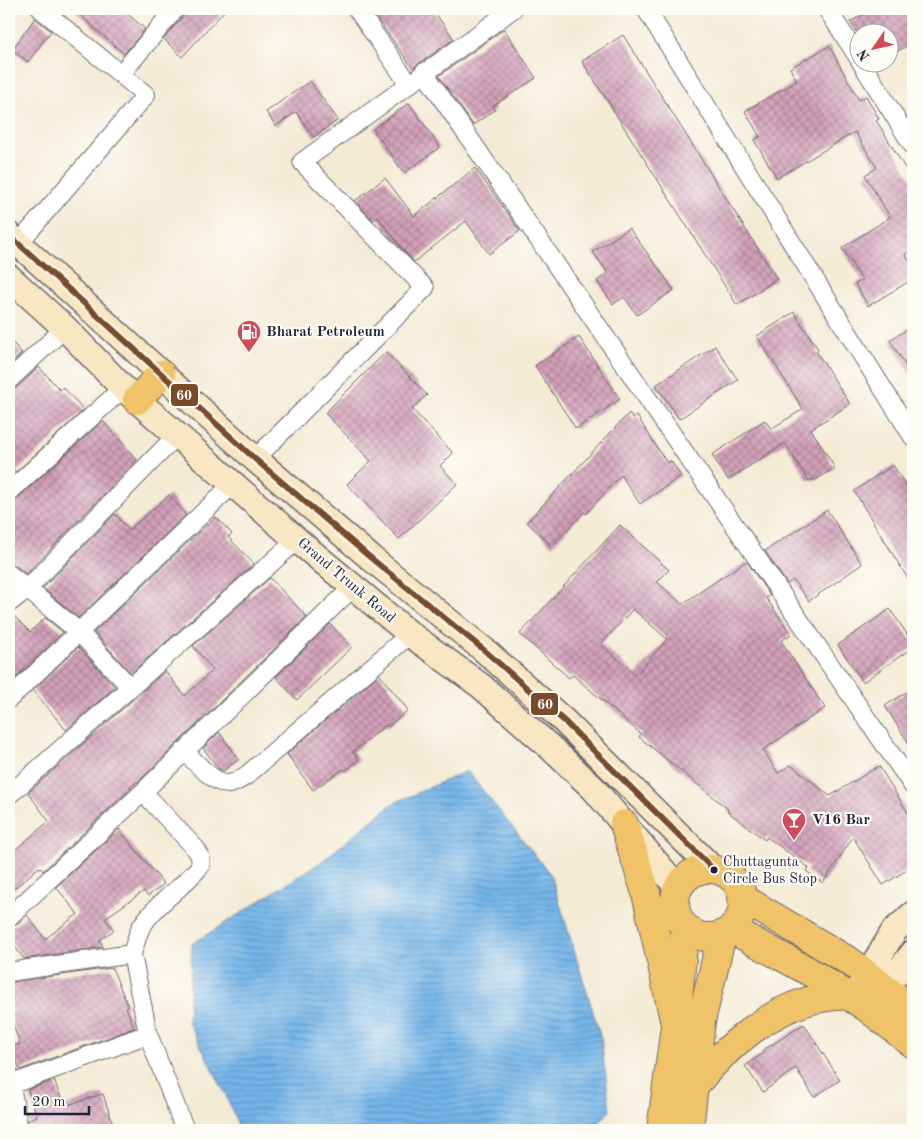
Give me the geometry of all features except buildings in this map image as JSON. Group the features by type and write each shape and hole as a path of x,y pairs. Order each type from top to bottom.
{"main road":[{"path":"14,239 255,459 372,559 484,650 563,720 714,870"},
{"name":"Grand Trunk Road","path":"10,280 64,328 130,394 297,540 410,634 481,686 552,749 593,788 678,888"},
{"path":"130,394 161,374"},
{"path":"624,824 646,893 675,1024"},
{"path":"689,1130 701,1021 727,932 738,920 742,909 742,898 739,888 724,873 714,870 703,870 693,873 684,879 678,888 675,898 678,919 692,933 702,937 712,937 727,932 810,972 858,1002 913,1044"},
{"path":"742,898 819,943 913,1010"},
{"path":"876,982 894,931 913,914"},
{"path":"660,1130 675,1024 685,927"},
{"path":"858,1002 876,982 913,953"},
{"path":"694,1086 714,1062 733,1045 777,1014 820,998 858,1002"}],"street":[{"path":"14,239 146,95 41,9"},
{"path":"121,74 175,9"},
{"path":"357,9 409,84"},
{"path":"255,459 426,288 302,162 513,9"},
{"path":"646,9 913,437"},
{"path":"827,9 850,45"},
{"path":"424,72 913,786"},
{"path":"867,72 913,146"},
{"path":"9,380 64,328"},
{"path":"9,492 130,394"},
{"path":"9,603 27,588 177,435"},
{"path":"9,699 233,484"},
{"path":"9,795 297,540"},
{"path":"9,574 78,631 130,687"},
{"path":"9,917 143,792 353,587"},
{"path":"184,751 218,782 227,785 237,782 410,634"},
{"path":"143,792 196,849 200,856 201,865 194,874 156,907 140,929 132,954 148,1034 185,1130"},
{"path":"9,972 132,954"},
{"path":"16,1129 9,1080 148,1034"}],"water":[{"path":"467,771 551,875 601,1038 610,1111 592,1130 240,1130 225,1093 188,1022 192,944 321,862 392,804"}],"transit line":[{"name":"60","path":"9,235 255,459 372,559 484,650 563,720 714,870"}],"place":[{"name":"Bharat Petroleum","path":"249,353"},
{"name":"V16 Bar","path":"794,841"},
{"name":"Chuttagunta Circle Bus Stop","path":"714,870"}]}
